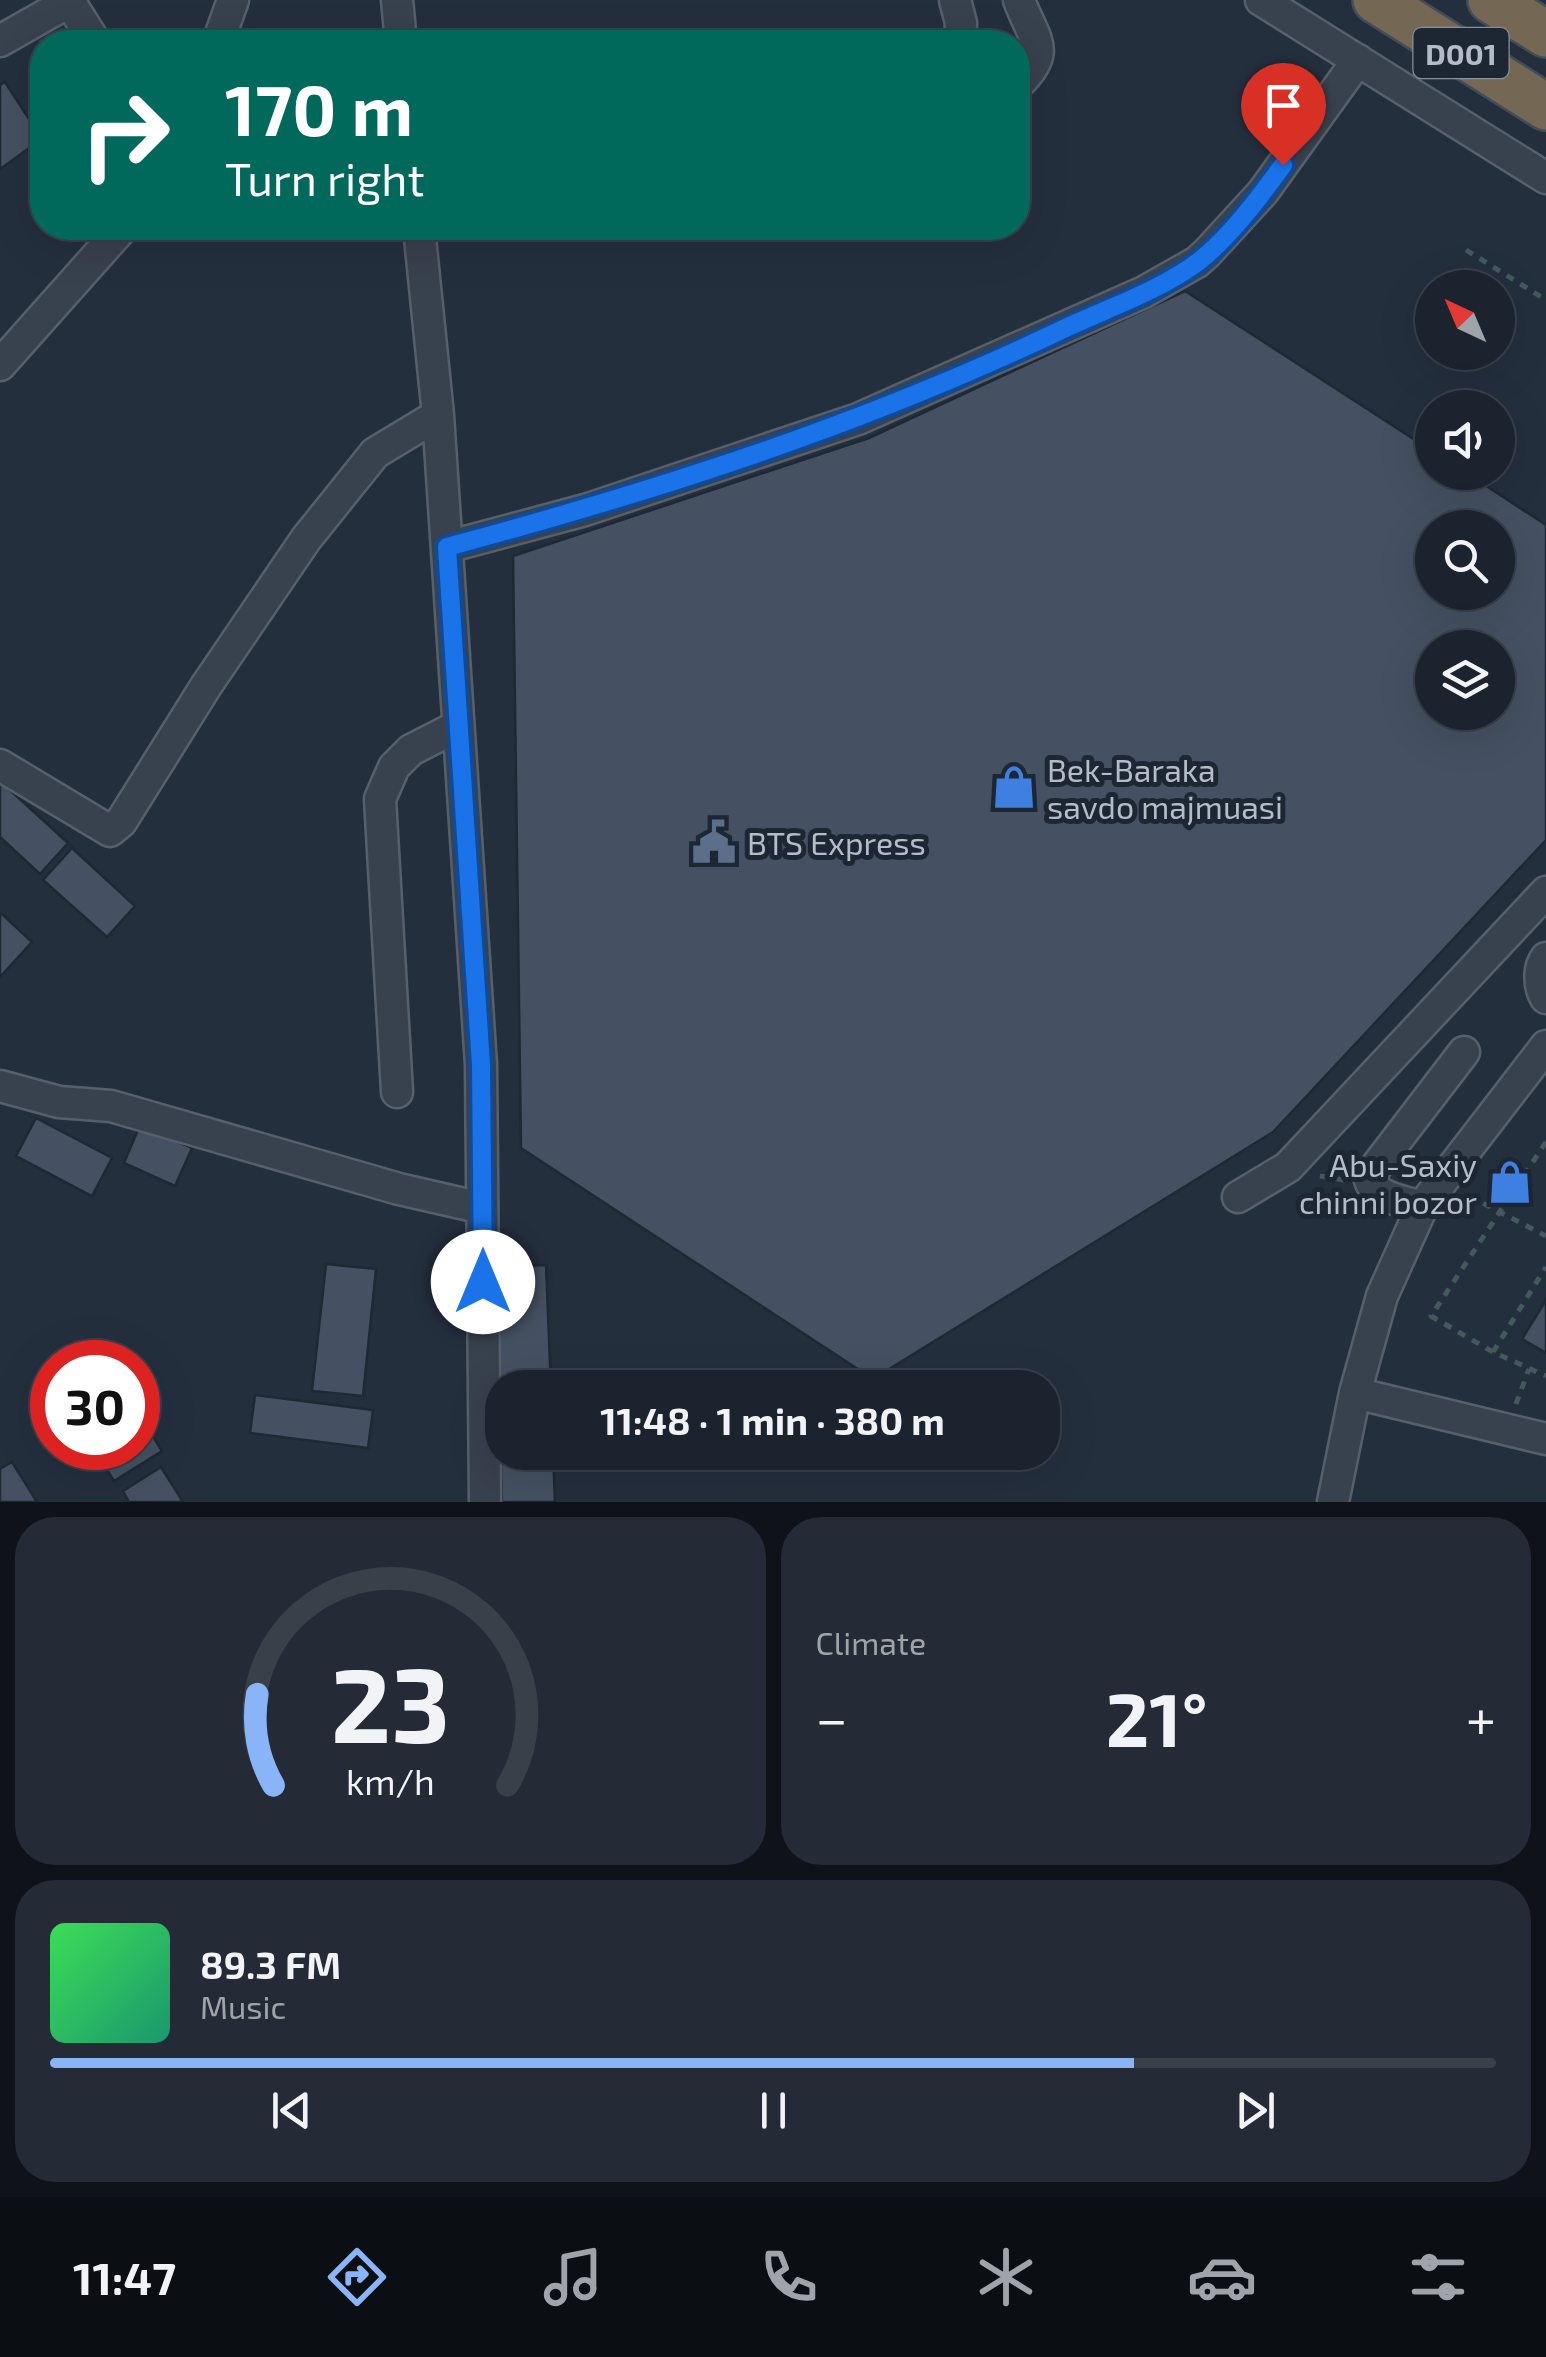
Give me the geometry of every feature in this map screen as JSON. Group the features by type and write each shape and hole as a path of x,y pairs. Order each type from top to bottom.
{"highway":[{"name":"D001","path":"1376,0 1546,106"},
{"name":"D001","path":"1491,0 1546,34"}],"street":[{"path":"0,41 70,0 88,30"},
{"path":"222,30 233,0"},
{"path":"397,0 400,30"},
{"path":"954,0 961,30"},
{"path":"1019,0 1040,52 1030,73"},
{"path":"1261,0 1546,178"},
{"path":"447,547 584,510 858,420 1144,292 1196,262 1252,204 1358,60"},
{"path":"0,365 111,240"},
{"path":"421,240 438,415 481,1065 485,1502"},
{"path":"0,765 110,831 121,822 206,686 306,539 376,453 438,415"},
{"path":"397,1092 380,799 394,767 411,750 458,726"},
{"path":"1238,1197 1288,1168 1546,892"},
{"path":"1546,958 1542,962 1540,986 1546,998"},
{"path":"1334,1502 1355,1393 1382,1296 1422,1207 1546,1046"},
{"path":"1422,1207 1378,1192 1370,1186 1369,1176 1464,1052"},
{"path":"0,1086 59,1102 110,1106 482,1208"},
{"path":"1355,1393 1546,1440"}],"path":[{"path":"1466,250 1546,300"},
{"path":"1546,1142 1431,1316 1492,1352 1546,1376"},
{"path":"1288,1168 1370,1186"},
{"path":"1443,1180 1546,1236"},
{"path":"1492,1352 1546,1266"}],"building":[{"path":"5,82 30,121 30,148 0,169 0,85"},
{"name":"Bek-Baraka savdo majmuasi","path":"1185,291 1415,440 1415,490 1493,490 1546,525 1546,840 1273,1132 888,1370 859,1370 521,1148 513,556 869,438"},
{"path":"0,781 68,843 40,874 0,837"},
{"path":"72,848 135,906 107,937 43,880"},
{"path":"0,914 32,942 0,977"},
{"path":"36,1118 112,1158 92,1196 16,1156"},
{"path":"140,1125 192,1148 175,1186 124,1163"},
{"path":"326,1264 376,1269 363,1396 312,1391"},
{"path":"546,1265 550,1370 498,1370 495,1267"},
{"path":"1546,1300 1546,1353 1522,1339"},
{"path":"255,1395 373,1410 368,1448 250,1433"},
{"path":"12,1462 37,1502 0,1502 0,1469"},
{"path":"160,1468 183,1502 129,1502 123,1491"},
{"path":"107,1470 132,1470 114,1481"},
{"path":"501,1470 554,1470 555,1502 502,1502"}],"place":[{"name":"Bek-Baraka savdo majmuasi","path":"1014,787"},
{"name":"BTS Express","path":"714,842"},
{"name":"Abu-Saxiy chinni bozor","path":"1510,1182"}],"route":[{"path":"483,1282 481,1065 447,547 584,510 858,420 1016,351 1144,292 1196,262 1263,192 1283,165"}]}
